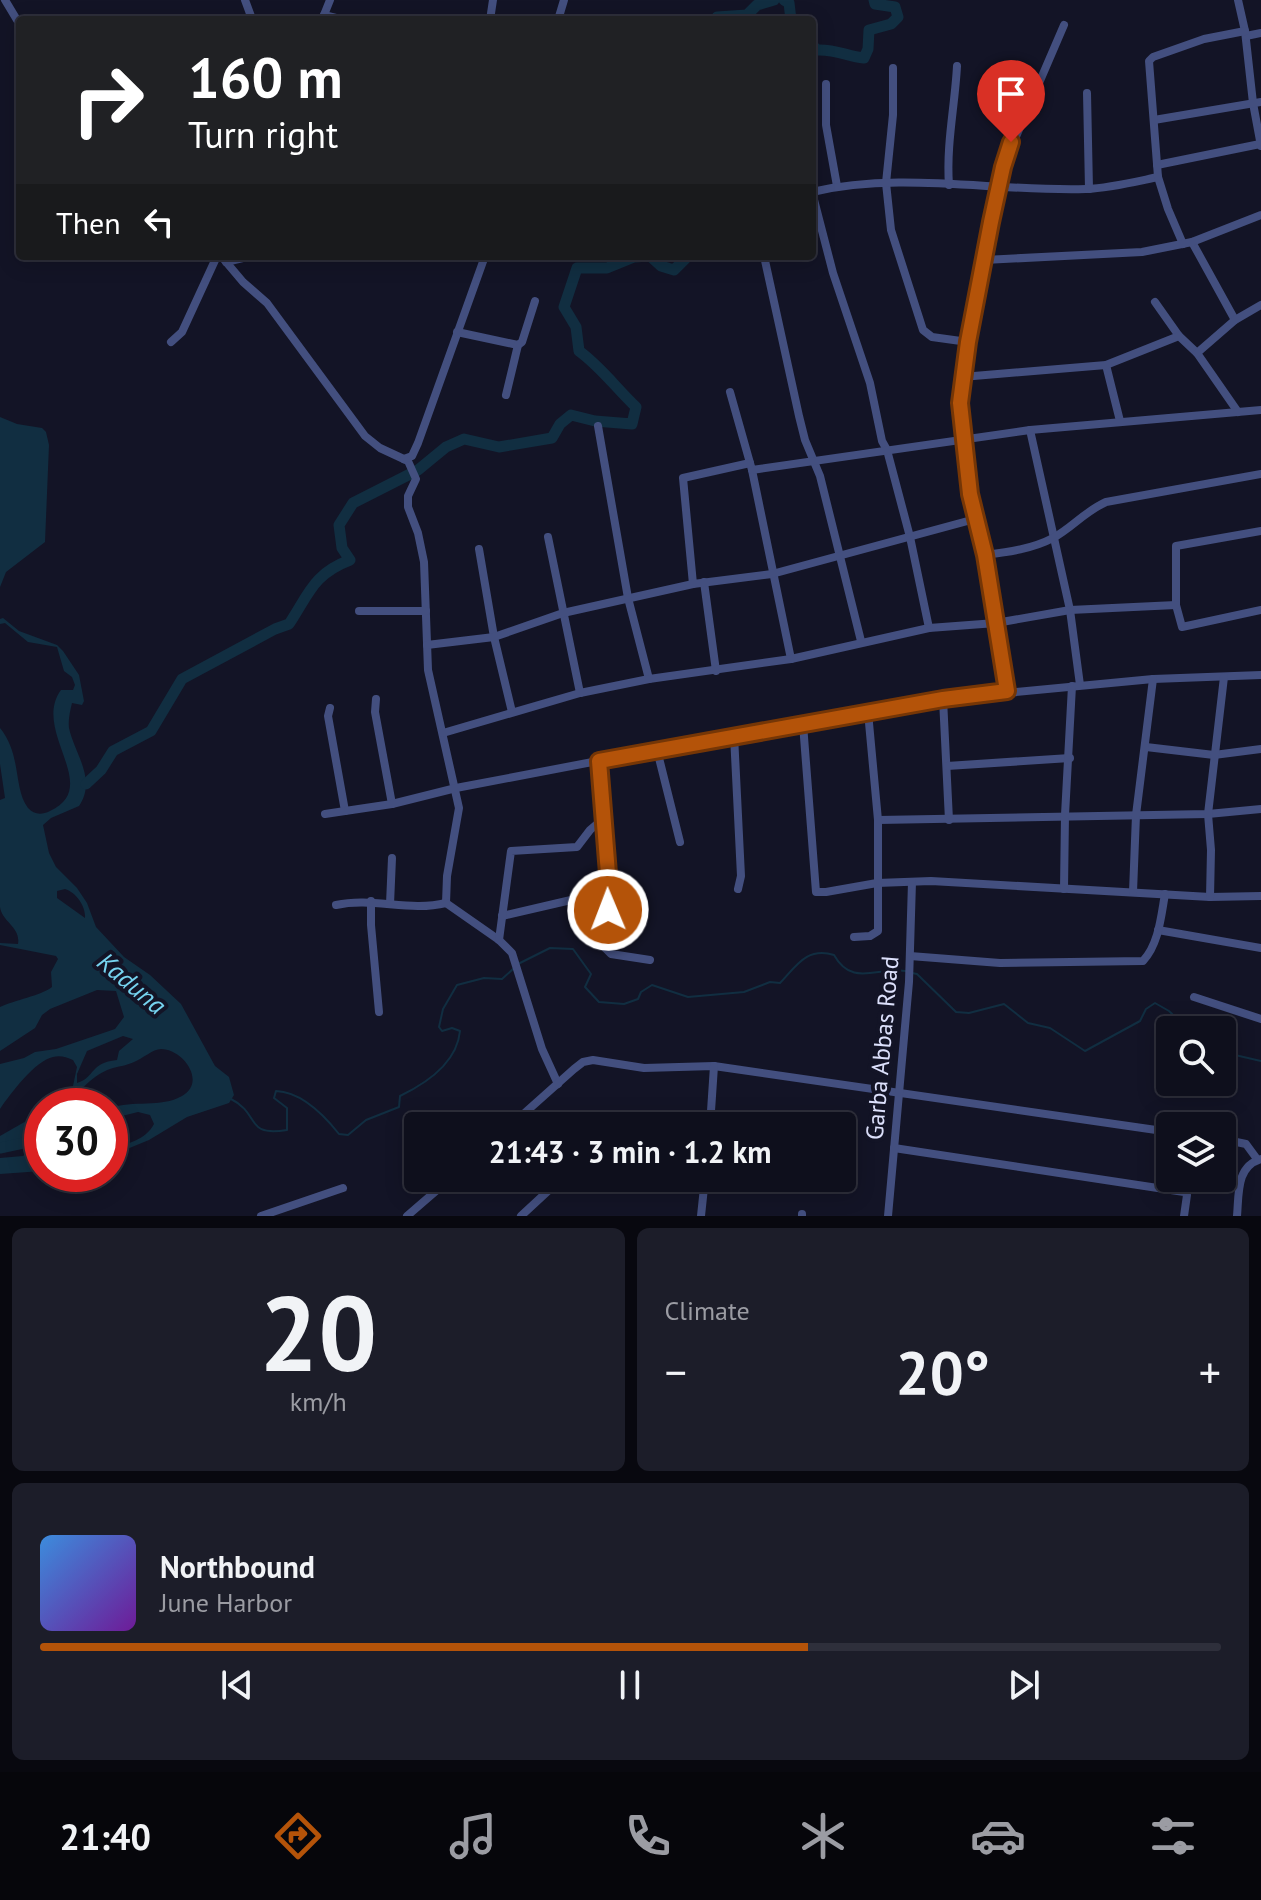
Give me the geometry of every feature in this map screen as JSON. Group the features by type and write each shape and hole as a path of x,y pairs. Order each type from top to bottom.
{"street":[{"path":"5,0 16,18"},
{"path":"1157,165 1261,145 1241,2"},
{"path":"1007,691 962,439 962,377 998,187 1011,142 1039,87 1064,25"},
{"path":"1235,320 1168,209 1158,177 1149,62 1151,58 1204,39 1261,33"},
{"path":"949,185 949,149 957,66"},
{"path":"893,68 893,115 886,183 891,230 923,330 932,337 968,342"},
{"path":"826,84 826,125 837,186"},
{"path":"1087,93 1089,189"},
{"path":"1154,120 1257,102"},
{"path":"816,191 837,186 886,183 1089,189 1158,177"},
{"path":"816,207 833,273 870,383 882,441 910,537 929,628"},
{"path":"984,260 1112,254 1188,243 1261,215"},
{"path":"171,342 182,332 220,260"},
{"path":"223,260 267,303 365,436 380,448 406,460 416,479 408,496 408,507 424,562 430,685 459,808 447,876 446,903"},
{"path":"406,460 412,456 418,443 484,260"},
{"path":"765,260 799,416 820,476 861,641"},
{"path":"506,395 518,345 522,342 535,301"},
{"path":"1155,302 1179,336 1197,353 1238,412"},
{"path":"1197,353 1235,320 1261,305"},
{"path":"457,332 518,345"},
{"path":"962,377 1106,365 1179,336"},
{"path":"1106,365 1120,421"},
{"path":"730,392 751,466 791,659"},
{"path":"693,584 683,478 751,466 814,462 1030,430 1261,410"},
{"path":"598,426 628,598 649,679"},
{"path":"1030,430 1070,610 1076,686 1065,815 1064,889"},
{"path":"985,555 1020,550 1055,537 1089,510 1106,502 1261,474"},
{"path":"427,645 494,637 563,613 693,584 772,574 975,519"},
{"path":"1261,531 1176,546 1176,605 1182,627 1261,610"},
{"path":"548,537 580,693"},
{"path":"479,549 494,637 512,712"},
{"path":"704,582 716,671"},
{"path":"443,733 580,693 649,679 791,659 929,628 996,623 1070,610 1176,605"},
{"path":"359,611 426,611"},
{"path":"325,814 392,804 456,788 734,735 943,699 1153,679 1261,675"},
{"path":"1210,897 1208,814 1224,677"},
{"path":"1133,892 1136,815 1153,679"},
{"path":"376,699 375,712 392,804"},
{"path":"943,699 949,820"},
{"path":"330,708 328,716 345,811"},
{"path":"854,937 870,936 878,931 878,820 868,712"},
{"path":"803,724 816,892 877,883 931,881 1210,897 1261,896"},
{"path":"734,735 741,876 738,889"},
{"path":"1146,747 1214,755 1261,749"},
{"path":"657,750 680,842"},
{"path":"947,766 1070,758"},
{"path":"599,761 609,886 605,948 611,954 650,960"},
{"path":"878,820 1208,814 1261,809"},
{"path":"499,940 511,851 577,847 604,818"},
{"path":"390,904 392,858"},
{"name":"Garba Abbas Road","path":"888,1216 909,982 912,882"},
{"path":"910,960 1000,963 1143,961 1150,954 1158,930 1165,894"},
{"path":"502,916 571,900"},
{"path":"371,901 379,1012"},
{"path":"336,905 371,901 425,907 446,903 499,940 512,953 542,1049 558,1084"},
{"path":"1158,930 1261,948"},
{"path":"1194,997 1261,1019"},
{"path":"526,1112 583,1062 593,1060 644,1068 714,1066 1156,1130"},
{"path":"711,1112 714,1066"},
{"path":"1236,1142 1246,1144 1259,1159 1249,1164 1242,1173 1237,1216"},
{"path":"894,1148 1184,1192 1187,1195 1184,1216"},
{"path":"261,1216 343,1188"},
{"path":"407,1216 435,1192"},
{"path":"521,1216 547,1192"},
{"path":"701,1216 704,1192"}],"water":[{"path":"0,417 17,424 42,428 49,445 45,542 6,572 0,587"},
{"path":"3,618 19,631 57,645 79,675 84,701 82,705 72,703 69,725 86,786 79,806 51,818 43,825 49,853 56,867 87,903 96,927 124,957 150,975 181,1004 215,1066 229,1077 234,1095 229,1103 187,1117 128,1149 128,1143 141,1138 154,1124 150,1115 138,1112 128,1114 128,1104 174,1100 189,1090 192,1083 189,1067 169,1050 158,1049 131,1063 104,1071 83,1088 71,1088 77,1067 73,1060 58,1056 46,1059 31,1071 0,1109 0,1064 115,1029 124,1017 116,991 97,990 50,1009 42,1015 35,1028 0,1051 0,1007 52,987 51,972 58,959 56,956 0,945 18,944 18,938 0,907 0,800 5,798 0,764 0,728 12,749 23,800 33,812 50,811 64,801 70,788 69,773 54,723 54,706 61,690 73,690 75,685 72,677 64,671 57,647 28,642 5,623 0,624","holes":["65,889 80,901 85,918 57,898 57,891","123,1036 133,1039 119,1051 117,1060 102,1064 77,1083 77,1074 87,1051"]},
{"path":"24,1122 24,1145 0,1147 0,1136"},
{"path":"23,1156 24,1172 0,1174 0,1158"}],"waterway":[{"path":"732,16 747,15 757,5 774,0"},
{"path":"784,0 789,3 791,16"},
{"path":"816,49 864,58 869,30 891,24 898,17 895,7 875,4 874,0"},
{"path":"86,784 101,770 113,751 151,731 182,679 289,624 320,578 350,560 342,548 339,525 353,503 418,470 446,447 464,439 499,447 552,438 560,424 571,415 595,421 632,424 636,407 579,351 576,327 564,307 577,268 607,268 627,260"},
{"path":"654,260 674,270 684,260"},
{"path":"518,964 550,948 573,949 591,974 585,987 599,1002 624,1004 638,999 641,992 652,985 688,997 744,992 770,982 780,983 803,959 817,953 834,955 841,965 857,973 906,971"},
{"path":"231,1099 246,1111 258,1127 273,1131 287,1130 287,1108 274,1098 276,1091 286,1092 312,1106 339,1134 348,1135 366,1120 399,1107 400,1096 430,1078 447,1062 458,1042 460,1031 452,1028 442,1031 439,1027 443,1009 457,985 484,978 502,979 513,969"},
{"path":"912,973 917,974 956,1012 969,1013 1004,1004 1028,1023 1050,1028 1085,1051 1140,1021 1146,1009 1155,1003 1174,1016"},
{"path":"1236,1055 1261,1061"},
{"name":"Kaduna","path":"0,1148 24,1143"}],"route":[{"path":"608,910 609,886 599,761 943,699 1007,691 985,555 970,494 960,403 962,377 991,222 1011,142"}]}
